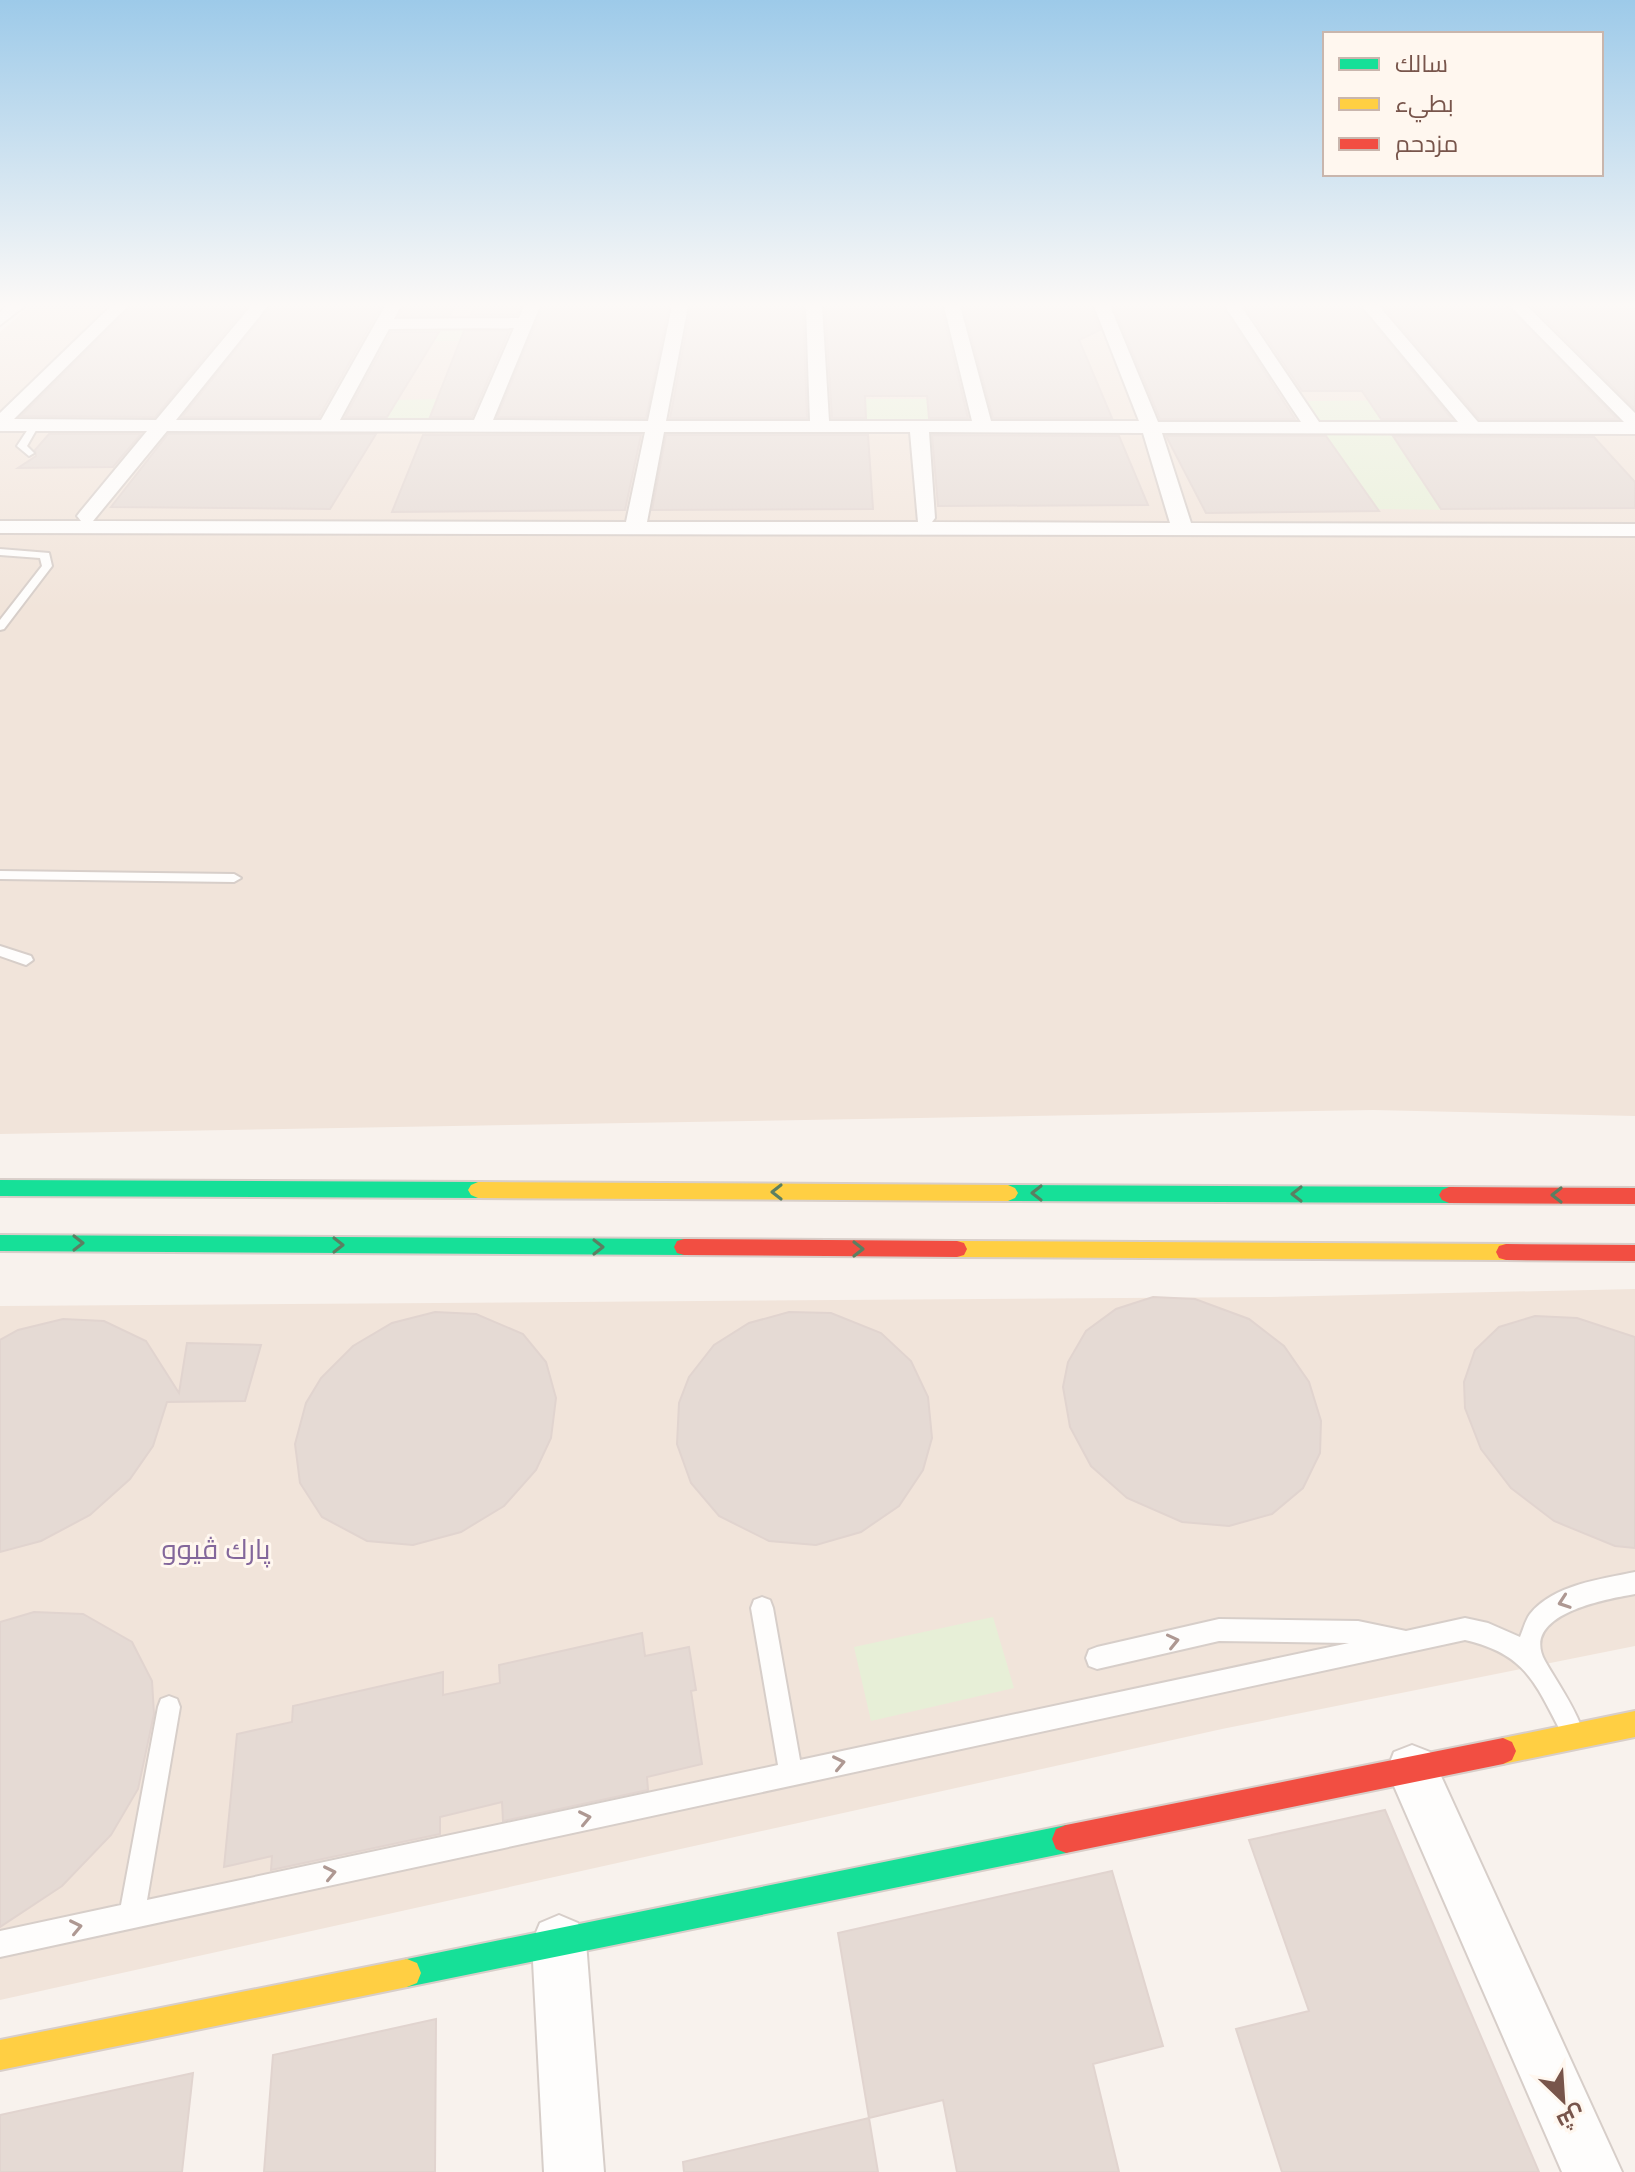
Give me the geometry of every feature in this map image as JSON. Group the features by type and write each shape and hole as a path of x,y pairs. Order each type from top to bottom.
{"main road":[{"path":"0,1188 1635,1196"},
{"path":"939,1192 961,1197 977,1219 968,1242 944,1249"},
{"path":"1166,1194 1141,1197 1128,1219 1143,1243 1170,1250"},
{"path":"0,1243 1635,1254"},
{"path":"0,2055 1635,1724"}],"street":[{"path":"0,424 17,407"},
{"path":"87,516 179,407"},
{"path":"327,426 337,407"},
{"path":"481,426 489,407"},
{"path":"636,523 661,407"},
{"path":"819,407 820,427"},
{"path":"978,407 983,427"},
{"path":"1143,407 1182,524"},
{"path":"1300,407 1314,428"},
{"path":"1456,407 1473,428"},
{"path":"1617,407 1635,426"},
{"path":"0,424 1635,426"},
{"path":"919,427 925,518"},
{"path":"0,516 16,523 1480,524 1635,519"},
{"path":"16,523 87,516 636,523 925,518 1182,524"},
{"path":"1480,524 1635,530"},
{"path":"1412,1770 1592,2172"},
{"path":"559,1942 574,2172"}],"lane":[{"path":"29,453 22,446 35,425"},
{"path":"0,552 45,555 47,566 0,627"},
{"path":"0,875 234,878"},
{"path":"0,951 26,960"},
{"path":"1576,1736 1527,1644 1534,1628 1552,1606 1635,1583"},
{"path":"762,1608 791,1774"},
{"path":"0,1944 1465,1629 1499,1635 1532,1658"},
{"path":"1097,1658 1219,1630 1358,1632 1410,1640"},
{"path":"132,1916 169,1707"}],"shaded area":[{"path":"0,407 1635,407 1635,1116 1373,1110 0,1134"},
{"path":"1635,1289 1635,1646 1222,1729 0,2000 0,1306 1267,1297"}],"green space":[{"path":"352,407 472,407 468,419 348,421"},
{"path":"833,407 953,407 956,423 831,420"},
{"path":"1311,407 1432,407 1445,422 1325,423 1317,421"},
{"path":"1326,434 1419,436 1462,510 1373,509"},
{"path":"993,1617 1014,1688 871,1721 854,1647"}],"building":[{"path":"30,407 163,407 155,417 21,416"},
{"path":"190,407 324,407 319,417 182,417"},
{"path":"350,407 393,407 387,417 345,417"},
{"path":"434,407 476,407 472,417 430,417"},
{"path":"501,407 648,407 646,418 497,417"},
{"path":"672,407 807,407 807,418 670,418"},
{"path":"831,407 866,407 866,418 832,418"},
{"path":"928,407 965,407 968,418 929,418"},
{"path":"990,407 1107,407 1112,418 993,418"},
{"path":"1155,407 1287,407 1295,419 1160,419"},
{"path":"1373,407 1442,407 1452,419 1381,419"},
{"path":"1469,407 1606,407 1617,419 1479,419"},
{"path":"49,434 141,434 113,467 18,468 36,456 35,450"},
{"path":"168,434 376,434 330,509 111,507"},
{"path":"423,435 641,435 625,510 392,512"},
{"path":"666,435 868,435 873,509 652,510"},
{"path":"932,435 1119,436 1148,505 938,506"},
{"path":"1166,436 1326,436 1379,511 1206,513"},
{"path":"1393,436 1594,437 1635,482 1635,508 1441,509"},
{"path":"1153,1297 1195,1299 1249,1319 1284,1346 1309,1382 1321,1421 1320,1453 1303,1488 1272,1514 1229,1526 1182,1522 1127,1498 1091,1466 1070,1427 1063,1387 1068,1362 1086,1331 1116,1309"},
{"path":"435,1312 476,1314 523,1334 546,1362 556,1398 551,1438 536,1470 504,1506 461,1532 413,1545 367,1541 322,1517 300,1483 295,1444 306,1403 321,1378 353,1346 392,1323"},
{"path":"789,1312 831,1313 881,1333 911,1361 928,1397 932,1438 923,1470 899,1506 861,1532 816,1545 769,1541 719,1516 691,1483 677,1444 679,1403 689,1377 714,1345 749,1323"},
{"path":"1535,1316 1577,1318 1635,1337 1635,1548 1615,1546 1554,1521 1511,1488 1481,1449 1465,1408 1464,1382 1475,1350 1499,1327"},
{"path":"63,1319 104,1321 146,1341 179,1393 187,1343 261,1345 245,1401 167,1402 153,1446 130,1479 90,1515 41,1541 0,1552 0,1340 18,1330"},
{"path":"34,1612 83,1614 132,1642 152,1681 154,1714 138,1789 111,1835 62,1886 0,1927 0,1622"},
{"path":"642,1633 645,1656 689,1647 696,1690 691,1691 702,1764 647,1777 648,1790 503,1821 502,1802 440,1817 440,1834 271,1870 272,1856 224,1867 237,1734 292,1722 293,1706 443,1672 443,1695 500,1683 499,1665"},
{"path":"1385,1810 1539,2172 1282,2172 1236,2029 1309,2011 1249,1840"},
{"path":"1112,1871 1163,2046 1093,2064 1119,2172 957,2172 943,2100 869,2118 838,1933"},
{"path":"436,2019 435,2172 264,2172 273,2055"},
{"path":"193,2073 182,2172 0,2172 0,2115"},
{"path":"869,2118 878,2172 684,2172 683,2162"}],"traffic: fast":[{"path":"0,1188 478,1190"},
{"path":"1008,1193 1449,1195"},
{"path":"0,1243 684,1247"},
{"path":"407,1973 1066,1839"}],"traffic: slow":[{"path":"478,1190 1008,1193"},
{"path":"957,1249 1506,1252"},
{"path":"1503,1751 1635,1724"},
{"path":"0,2055 407,1973"}],"traffic: jam":[{"path":"1449,1195 1635,1196"},
{"path":"684,1247 957,1249"},
{"path":"1506,1252 1635,1253"},
{"path":"1066,1839 1503,1751"}],"district":[{"name":"پارك ڤیوو","path":"216,1549"}]}
